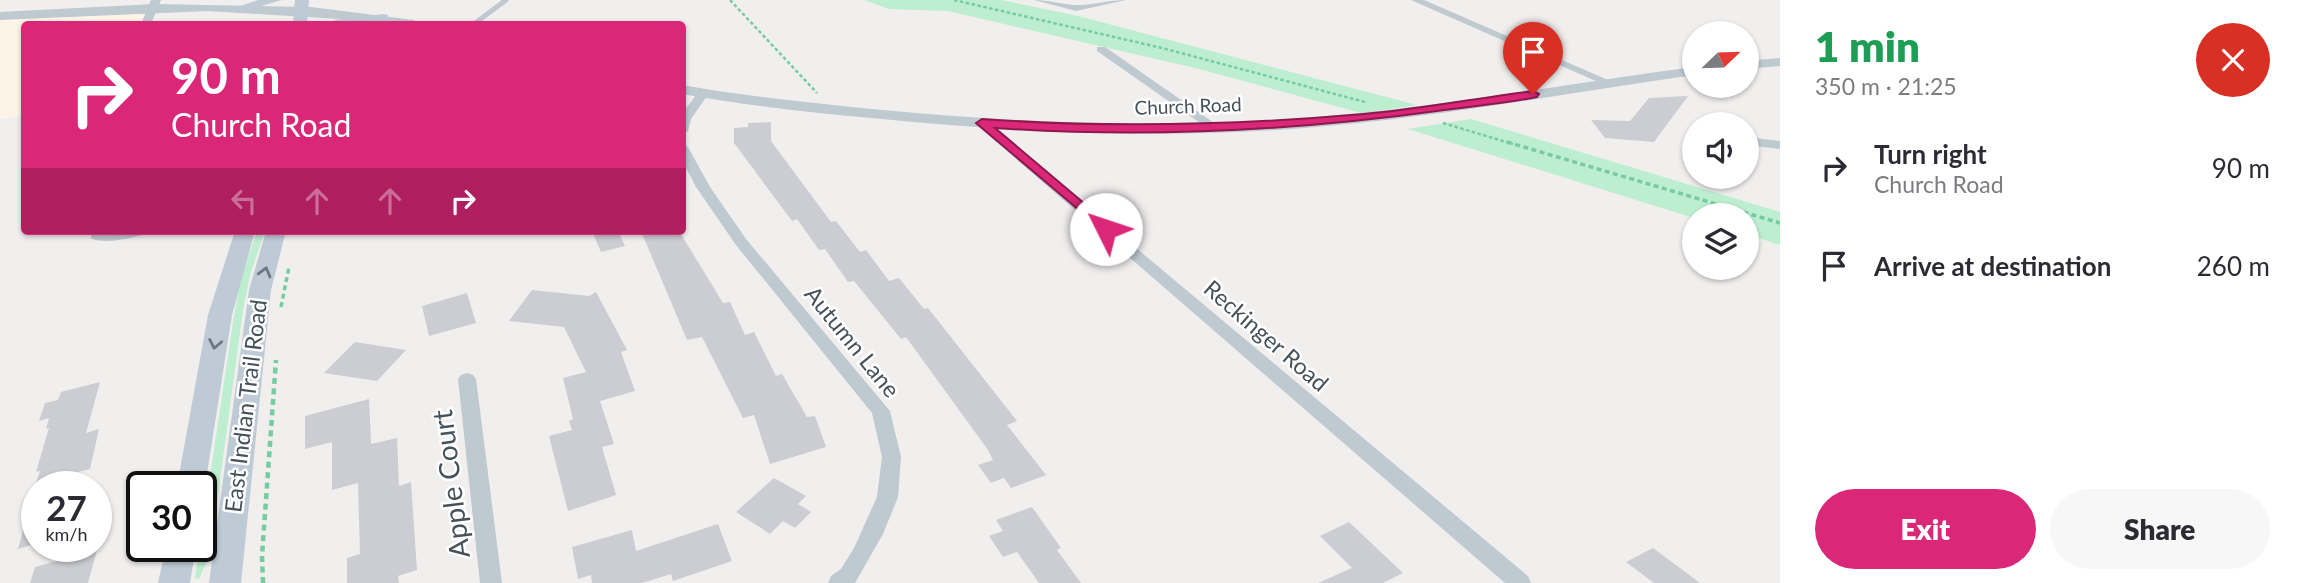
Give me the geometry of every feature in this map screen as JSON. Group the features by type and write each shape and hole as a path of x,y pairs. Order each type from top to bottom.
{"main road":[{"path":"238,9 275,0"},
{"path":"359,21 383,18"},
{"name":"East Indian Trail Road","path":"194,471 220,315 244,235"},
{"name":"East Indian Trail Road","path":"225,583 260,290 275,235"},
{"path":"174,583 178,562"}],"street":[{"path":"1039,0 1076,8 1121,0"},
{"path":"1416,0 1609,83"},
{"path":"147,21 154,4"},
{"path":"0,16 154,4 301,12 398,21"},
{"path":"1101,49 1214,127"},
{"path":"1759,64 1780,62"},
{"name":"Church Road","path":"686,90 812,109 982,123 1040,127 1214,127 1366,117 1682,73"},
{"path":"686,118 703,93"},
{"name":"Reckinger Road","path":"982,123 1520,583"},
{"path":"1759,142 1780,145"},
{"name":"Autumn Lane","path":"686,155 703,187 741,242 881,411 891,440 893,471 886,506 850,580"},
{"path":"98,235 98,239 120,235"},
{"name":"Apple Court","path":"467,379 491,583"}],"lane":[{"path":"478,21 506,0"}],"path":[{"path":"730,0 818,94 812,109"},
{"path":"281,309 290,262"},
{"path":"264,583 262,556 277,347"}],"shaded area":[{"path":"148,9 142,21 21,21 21,116 0,119 0,18"}],"green space":[{"path":"864,0 1001,0 1078,16 1417,105 1361,113 1195,68 948,11 889,9"},
{"path":"1471,119 1682,183 1682,189 1704,189 1750,203 1682,203 1682,214 1408,129"},
{"path":"1759,206 1780,212 1780,245 1759,238"},
{"path":"256,235 264,235 250,275 243,310 217,502 217,471 211,471 240,283"},
{"path":"197,562 206,562 199,579 195,578"}],"building":[{"path":"1649,98 1687,98 1654,142 1605,138 1591,120 1630,121"},
{"path":"771,122 771,141 831,222 836,221 860,252 866,250 889,281 899,278 924,309 928,308 1017,421 1007,425 1046,475 1011,488 1004,478 991,483 978,465 993,460 988,450 906,337 901,339 854,281 848,282 825,249 819,250 797,219 792,221 734,143 734,128 748,127 748,123"},
{"path":"594,235 620,235 625,246 601,252"},
{"path":"643,235 681,235 723,303 730,302 745,335 754,332 776,376 782,374 807,417 815,416 826,447 770,464 754,415 743,418 702,337 687,340"},
{"path":"532,290 589,296 596,292 627,350 621,352 635,391 600,401 614,444 602,447 616,495 568,511 549,436 572,430 569,421 573,419 563,378 586,372 564,327 509,321"},
{"path":"467,293 476,323 429,336 422,306"},
{"path":"355,342 406,350 377,381 324,373"},
{"path":"100,382 86,433 99,429 90,469 36,471 49,428 46,429 49,418 39,421 45,403 58,400 61,392"},
{"path":"369,399 371,444 397,438 399,486 411,482 417,570 398,576 399,583 347,583 347,558 360,554 358,483 332,490 332,442 305,449 305,416"},
{"path":"774,478 806,496 798,504 811,512 795,528 783,521 770,534 736,512"},
{"path":"1032,507 1061,548 1057,550 1081,583 1039,583 1017,552 1003,557 989,536 1003,531 996,520"},
{"path":"1349,522 1403,573 1383,583 1318,583 1352,568 1320,536"},
{"path":"718,524 732,561 673,581 671,574 642,583 592,583 591,575 578,579 572,547 632,530 636,551"},
{"path":"1653,548 1700,583 1654,583 1626,562"},
{"path":"53,562 94,562 88,583 30,583 35,567"}],"route":[{"path":"1106,229 982,123 1138,129 1274,124 1406,113 1533,94"}]}
